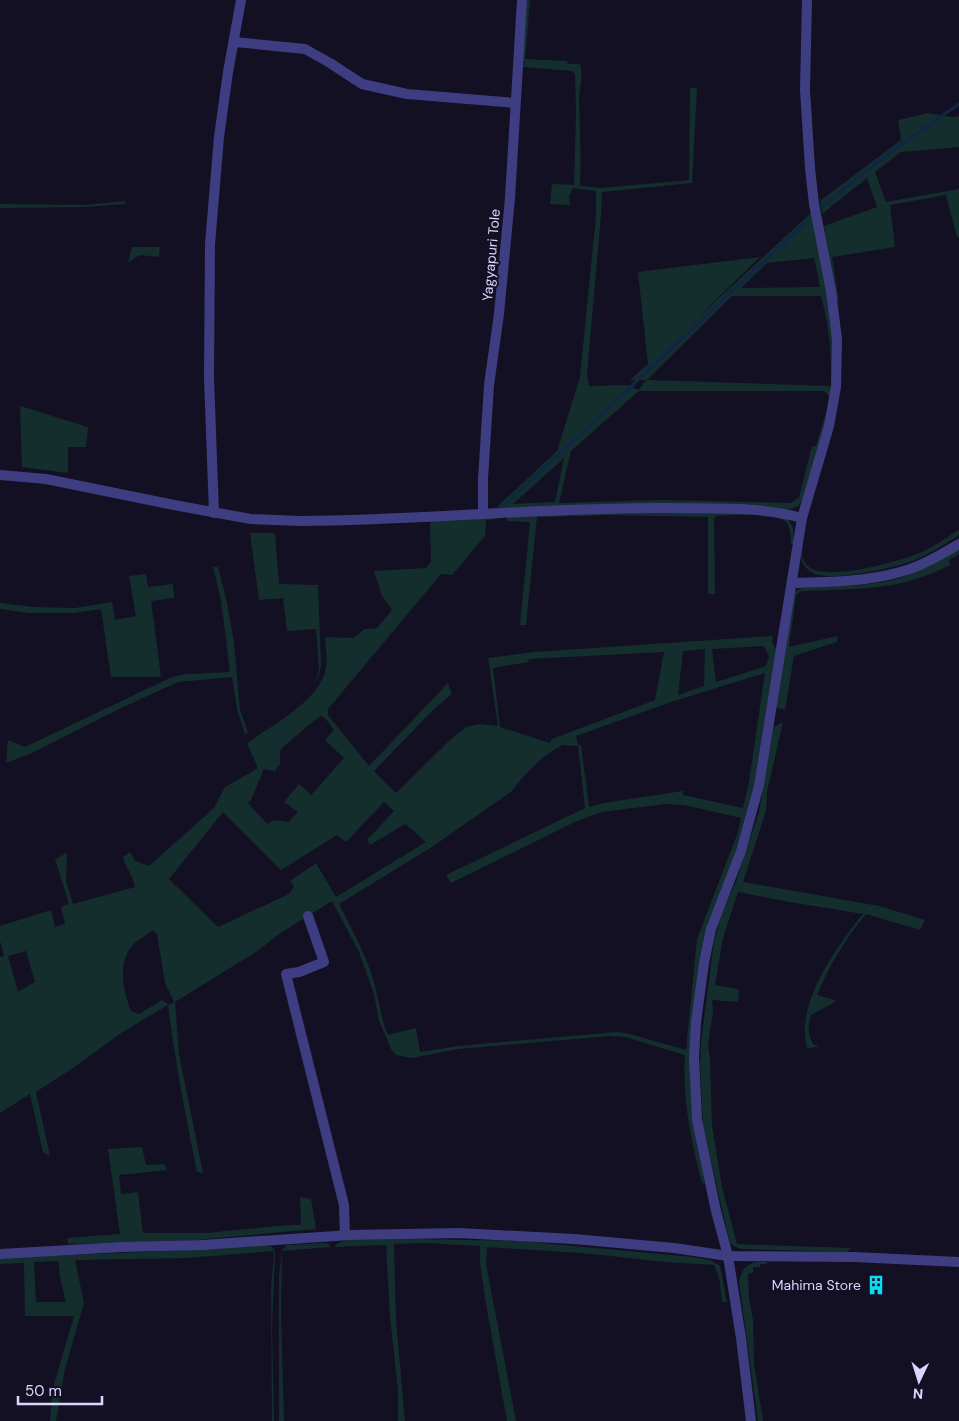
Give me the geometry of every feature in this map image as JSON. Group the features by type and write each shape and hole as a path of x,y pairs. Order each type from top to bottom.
{"street":[{"path":"214,513 209,378 210,244 219,137 241,0"},
{"name":"Yagyapuri Tole","path":"483,513 483,479 489,385 499,314 510,198 522,0"},
{"path":"751,1421 741,1338 728,1256 716,1212 698,1120 695,1075 696,1022 704,962 711,929 741,851 759,785 802,518 833,408 838,362 838,339 831,291 814,204 810,168 805,90 807,0"},
{"path":"234,42 305,49 362,84 400,92 516,103"},
{"path":"0,475 46,479 251,519 300,522 635,508 753,510 779,512 802,518"},
{"path":"792,583 861,579 900,572 925,563 959,544"},
{"path":"308,916 324,962 299,972 286,974 344,1205 345,1235"},
{"path":"0,1254 122,1247 202,1245 345,1235 459,1233 574,1239 674,1248 728,1256 854,1257 959,1262"}],"green space":[{"path":"525,0 530,0 525,59 567,61 568,64 580,64 582,73 579,99 580,186 602,188 689,180 690,88 697,88 692,183 602,192 587,374 589,386 627,385 639,390 646,380 630,380 648,364 638,272 760,257 693,322 812,212 829,301 834,343 833,376 829,409 804,499 797,507 791,509 507,509 497,507 557,451 580,377 596,216 596,191 573,188 569,196 570,205 550,204 552,184 574,185 575,74 572,71 523,67 525,60 521,64","holes":["814,258 820,287 741,288 767,263","732,296 821,296 829,340 831,386 647,380","639,391 824,391 829,396 828,406 816,446 812,446 799,497 790,503 662,500 559,503 571,451","564,458 555,502 513,504"]},
{"path":"928,113 952,117 959,116 959,147 901,152 875,172 886,202 959,189 959,237 957,237 946,195 890,205 895,247 832,257 839,301 836,301 824,226 877,207 867,178 822,214 820,201 901,140 898,120"},
{"path":"125,201 125,204 85,207 0,208 0,204 86,205"},
{"path":"132,247 160,247 159,257 140,255 128,262"},
{"path":"20,406 88,427 86,447 68,447 68,473 22,467"},
{"path":"612,511 756,513 787,517 793,528 794,544 791,544 788,524 773,516 716,516 714,519 715,594 708,594 708,517 610,515 537,517 526,625 520,625 530,522 507,521 507,517"},
{"path":"496,517 497,519 486,520 485,536 452,575 441,574 328,709 328,715 369,766 448,683 452,694 433,710 374,771 396,793 452,738 466,727 481,724 498,726 488,658 534,652 773,636 772,642 776,649 754,783 735,853 720,893 690,1072 692,1115 705,1184 702,1183 688,1120 684,1071 685,1055 625,1037 611,1036 458,1049 412,1058 396,1055 391,1049 379,1021 374,994 359,952 332,901 279,934 256,952 175,1002 179,1054 203,1173 197,1172 177,1068 168,1005 121,1033 36,1092 50,1156 43,1152 30,1094 0,1113 0,957 4,956 0,941 0,926 51,910 55,927 65,924 61,907 69,904 55,859 67,853 66,881 73,904 135,887 123,857 130,852 135,861 149,866 214,808 225,787 258,768 247,743 294,711 315,691 322,680 326,668 325,637 353,638 365,629 377,628 392,610 382,596 374,571 426,568 431,562 430,520","holes":["764,646 769,656 766,666 716,682 712,649","705,649 704,686 678,695 683,651","664,652 655,700 552,739 550,743 500,727 493,668 528,662 529,659","765,673 749,782 743,808 683,795 683,791 603,803 589,807 581,745 578,745 576,736 674,701","320,716 325,718 334,730 325,740 344,758 311,795 299,784 284,802 298,812 288,822 274,820 267,824 248,803 264,769 275,771 280,764 280,750","563,745 578,746 585,808 446,875 451,883 577,821 601,812 665,804 684,805 741,818 738,832 697,939 686,1050 626,1033 616,1032 458,1046 420,1052 416,1028 388,1035 370,969 339,904 432,847 512,791 528,771 542,758","384,802 394,811 367,840 370,845 405,824 426,842 336,897 316,863 290,881 294,886 289,894 218,927 169,879 223,812 281,870 337,835 346,842","152,930 157,934 165,983 174,1002 169,1005 162,1000 139,1014 131,1011 124,989 123,972 126,957 133,944","26,951 35,982 18,992 8,956"]},
{"path":"959,530 959,535 915,560 866,573 837,576 816,574 806,568 801,558 801,550 807,565 818,571 848,571 882,565 922,552"},
{"path":"250,533 275,533 279,584 318,585 321,665 319,676 311,688 319,670 316,629 287,631 283,598 259,600"},
{"path":"959,548 959,554 949,560 950,565 913,580 859,589 801,591 796,595 789,647 837,636 837,642 794,656 785,710 776,707 793,594 799,589 804,588 858,585 898,578 930,566"},
{"path":"213,567 218,567 227,603 234,642 240,710 248,732 245,734 237,709 232,677 178,682 119,709 32,753 6,763 8,740 25,747 172,677 186,674 230,672 221,600"},
{"path":"146,574 148,587 173,584 174,598 151,601 161,677 111,677 101,609 74,613 29,613 0,609 0,603 33,607 75,608 112,602 115,620 136,616 129,576"},
{"path":"783,722 767,792 766,811 743,882 879,906 925,920 920,930 866,914 839,953 817,995 837,1001 811,1015 809,1034 813,1044 819,1046 807,1049 805,1026 807,1012 818,982 835,952 863,914 738,892 723,938 715,985 739,989 738,1002 712,1000 713,1011 708,1045 712,1125 722,1187 737,1244 851,1248 847,1252 742,1249 730,1243 703,1127 700,1067 701,1042 714,941 720,919 736,881 759,812 773,730 774,727"},
{"path":"142,1147 146,1165 164,1164 167,1170 119,1175 121,1194 138,1192 143,1233 206,1233 301,1225 300,1197 311,1199 316,1229 196,1240 68,1244 67,1238 120,1234 108,1149"},
{"path":"348,1240 520,1241 710,1260 720,1266 727,1302 722,1302 719,1277 714,1265 582,1253 487,1247 486,1264 516,1421 507,1421 486,1304 480,1263 480,1246 425,1243 394,1244 396,1320 405,1421 398,1421 398,1390 390,1317 386,1245 334,1247 338,1243"},
{"path":"329,1244 330,1247 282,1251 281,1312 284,1421 279,1421 279,1277 282,1250 287,1245"},
{"path":"270,1246 274,1249 275,1253 272,1328 274,1421 272,1421 271,1289 274,1251 187,1258 75,1260 84,1303 65,1369 56,1421 50,1421 53,1388 74,1316 25,1316 24,1263 0,1264 0,1258","holes":["58,1261 66,1302 36,1302 34,1262"]},
{"path":"755,1262 767,1262 767,1264 760,1264 760,1267 753,1267 753,1273 748,1274 749,1298 753,1320 754,1364 763,1421 758,1421 739,1282 744,1269"}],"waterway":[{"path":"822,207 886,155 959,104"},
{"path":"504,506 807,221"}],"place":[{"name":"Mahima Store","path":"876,1285"}]}
